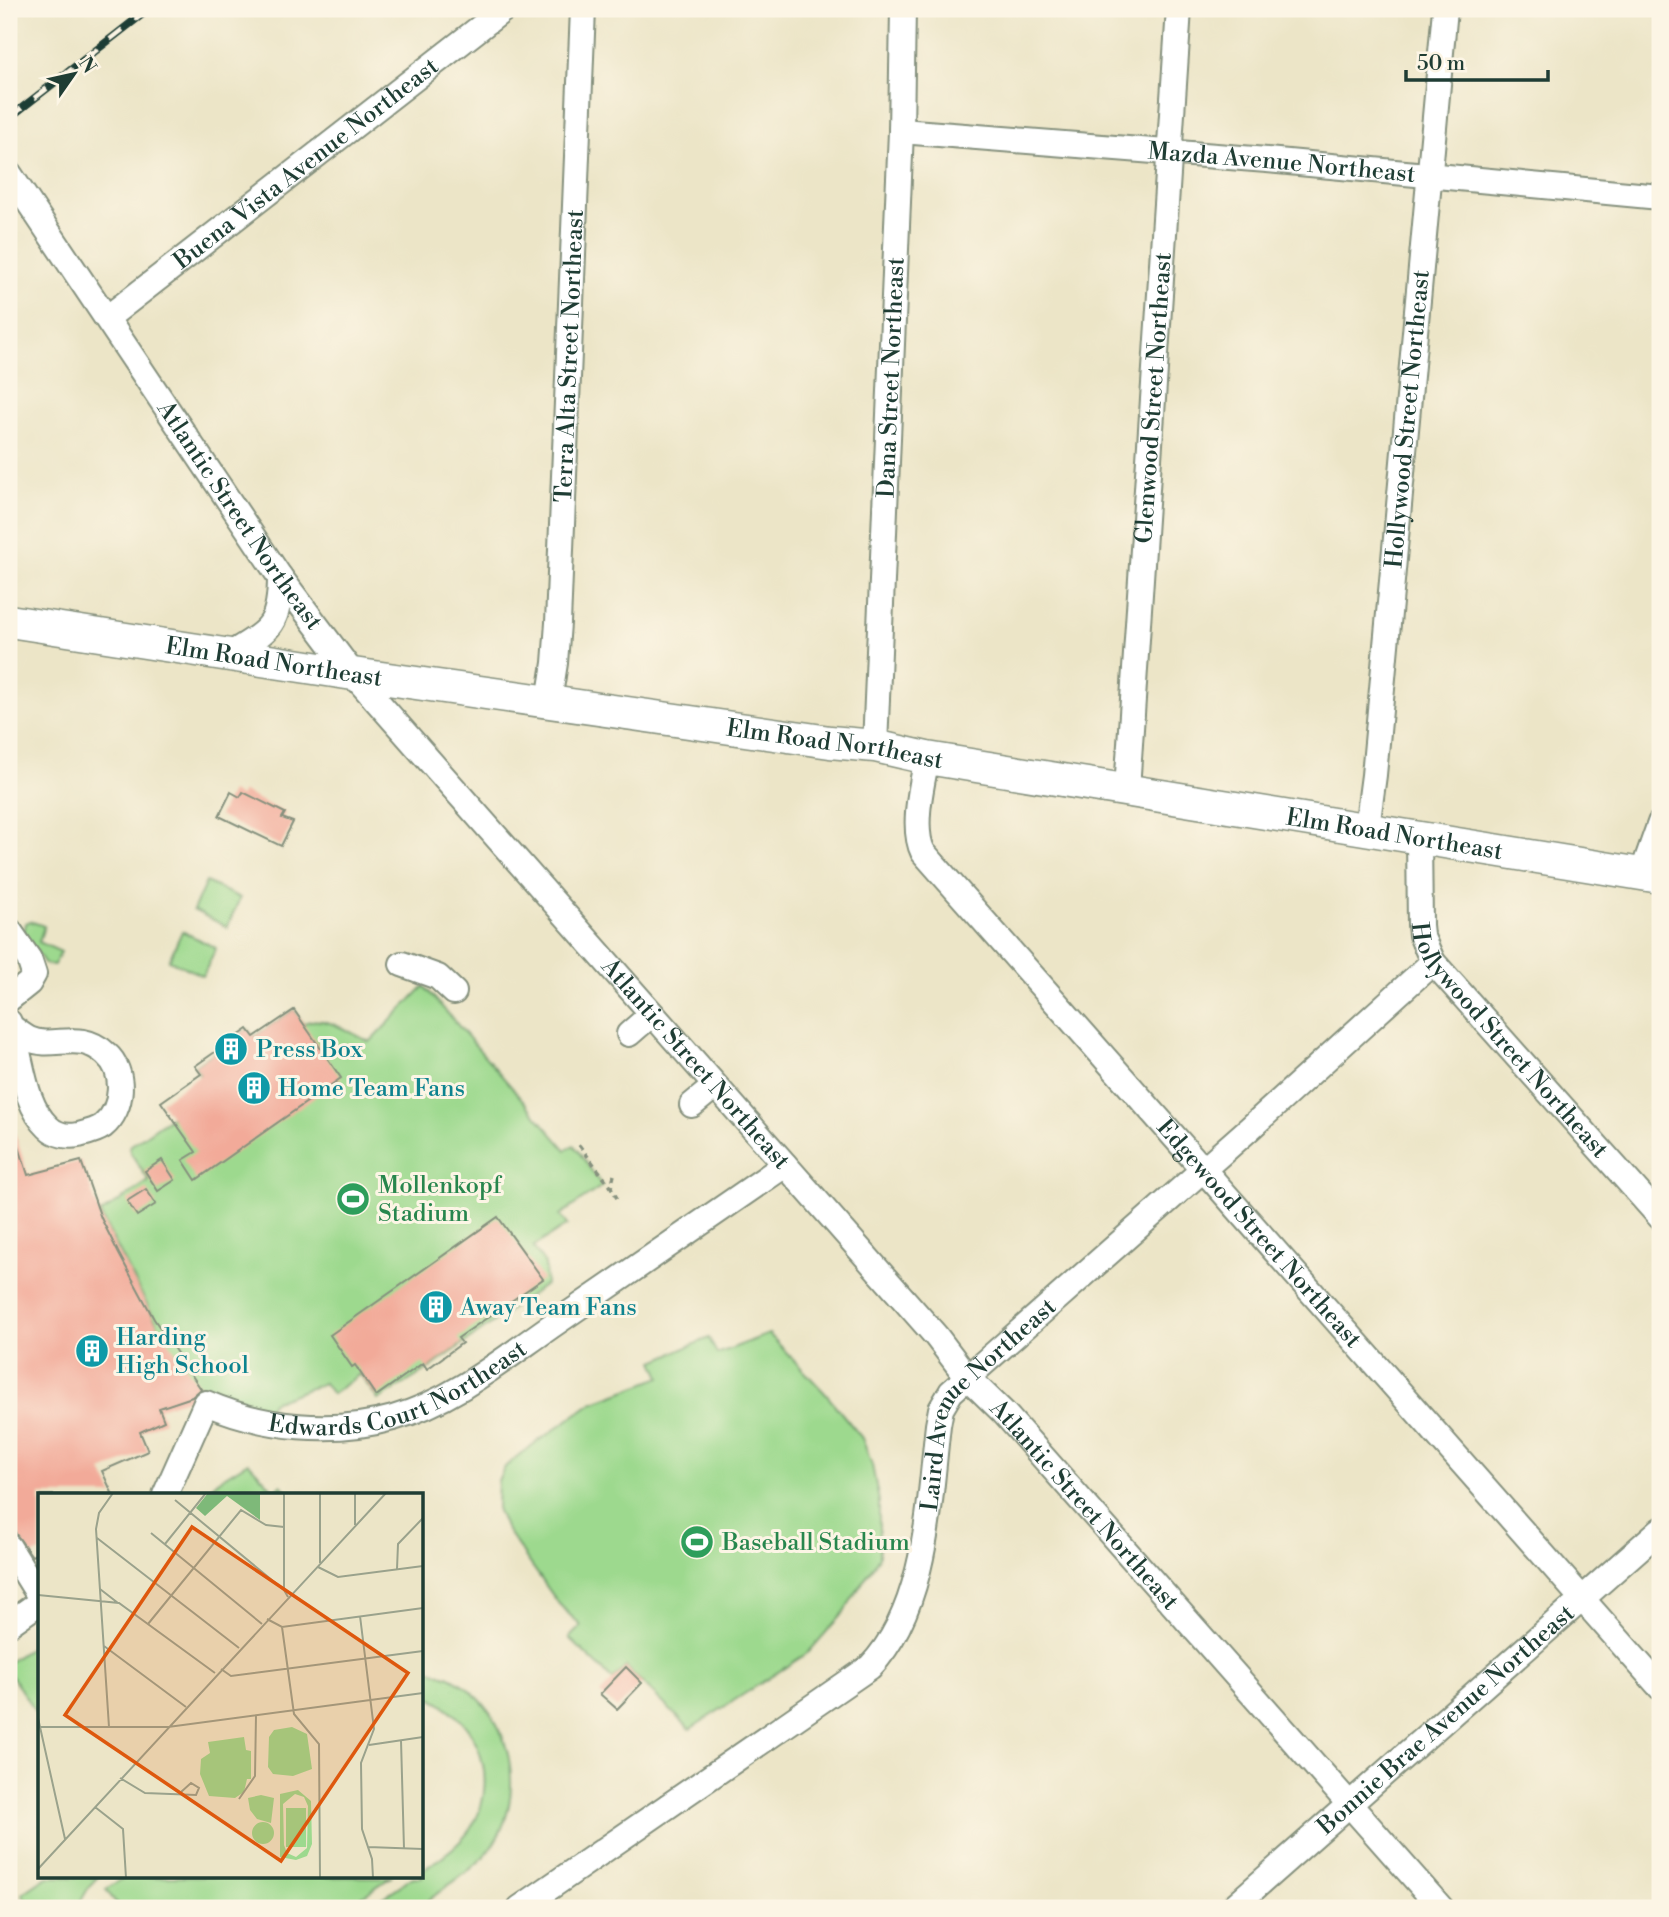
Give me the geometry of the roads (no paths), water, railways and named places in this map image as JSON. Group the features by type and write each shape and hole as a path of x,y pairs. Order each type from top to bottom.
{"main road":[{"name":"Elm Road Northeast","path":"9,621 353,674 830,742 875,746 927,758 1651,875"}],"street":[{"name":"Buena Vista Avenue Northeast","path":"107,318 504,9"},
{"name":"Terra Alta Street Northeast","path":"549,701 558,623 583,9"},
{"name":"Dana Street Northeast","path":"875,746 901,131 903,9"},
{"name":"Glenwood Street Northeast","path":"1126,789 1179,9"},
{"name":"Hollywood Street Northeast","path":"1367,828 1445,9"},
{"name":"Mazda Avenue Northeast","path":"901,131 1267,160 1660,197"},
{"name":"Atlantic Street Northeast","path":"9,173 16,199 107,318 280,576 353,674 936,1336 967,1377 1004,1413 1441,1908"},
{"path":"229,655 264,633 275,618 280,598 280,576"},
{"name":"Edgewood Street Northeast","path":"927,758 920,797 918,841 923,852 1660,1687"},
{"path":"1651,875 1660,823"},
{"name":"Hollywood Street Northeast","path":"1419,838 1421,935 1433,962 1660,1217"},
{"path":"9,930 29,959 34,974 29,983 9,999"},
{"name":"Laird Avenue Northeast","path":"520,1908 855,1679 881,1655 898,1630 905,1613 926,1527 942,1409 951,1392 1433,962"},
{"path":"402,964 438,977 454,992"},
{"path":"629,1034 652,1014"},
{"path":"10,1024 30,1039 42,1042 87,1042 114,1062 120,1080 119,1098 111,1117 101,1128 67,1137 48,1128 30,1095 10,1024"},
{"path":"692,1105 715,1086"},
{"name":"Edwards Court Northeast","path":"166,1493 206,1404 244,1417 304,1427 347,1426 382,1421 415,1410 476,1378 785,1165"},
{"name":"Bonnie Brae Avenue Northeast","path":"1232,1908 1660,1530"},
{"path":"9,1548 38,1597"},
{"path":"9,1624 38,1602"}],"railway":[{"path":"9,118 149,9"}],"place":[{"name":"Press Box","path":"231,1049"},
{"name":"Home Team Fans","path":"254,1088"},
{"name":"Mollenkopf Stadium","path":"353,1199"},
{"name":"Away Team Fans","path":"436,1307"},
{"name":"Harding High School","path":"92,1351"},
{"name":"Baseball Stadium","path":"697,1542"}]}
